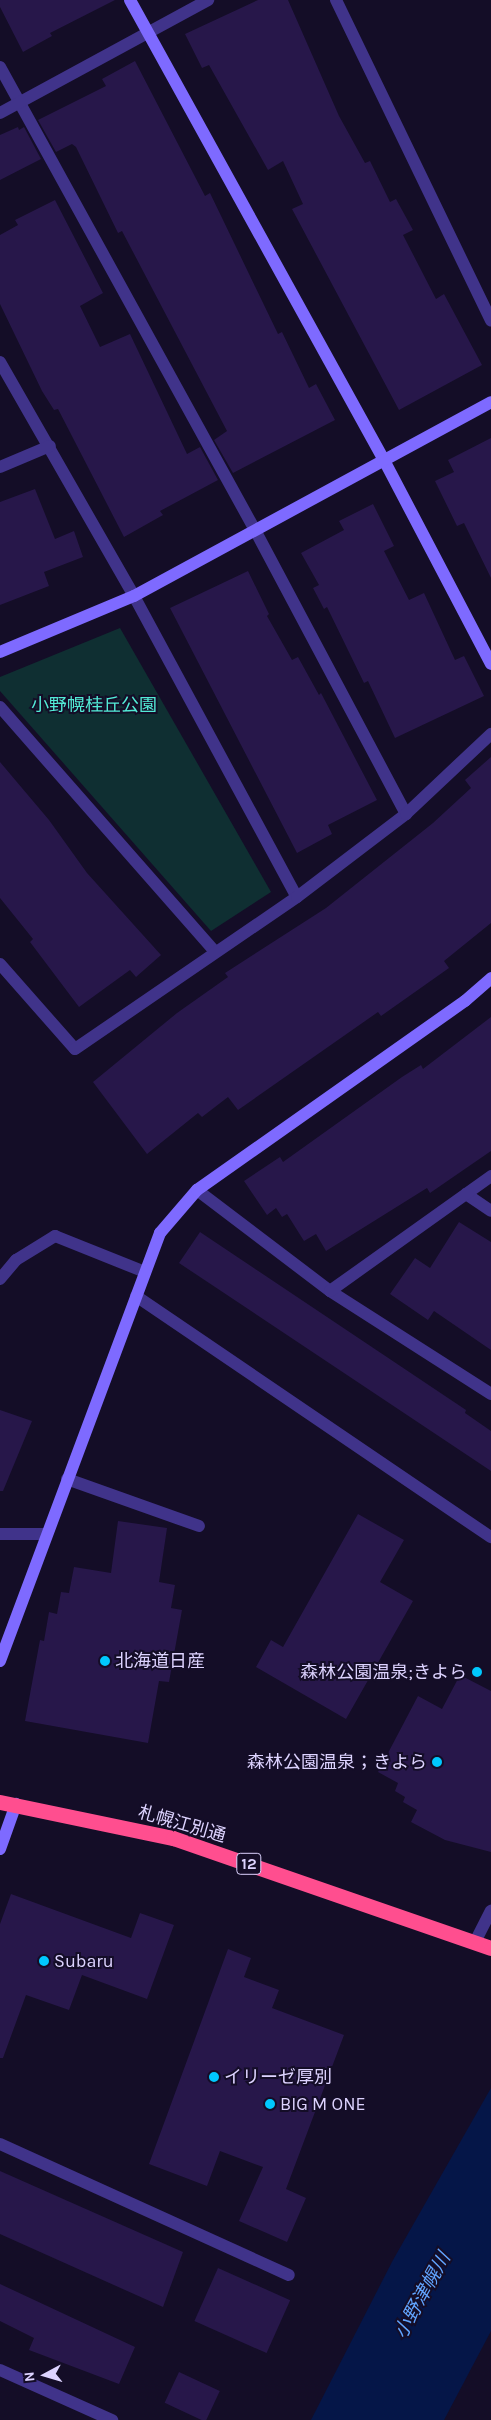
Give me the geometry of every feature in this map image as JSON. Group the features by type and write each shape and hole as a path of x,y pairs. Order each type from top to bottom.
{"highway":[{"name":"札幌江別通","path":"0,1802 173,1838 476,1940 491,1948"}],"street":[{"path":"130,0 385,462 491,664"},
{"path":"0,113 208,0"},
{"path":"336,0 491,321"},
{"path":"0,67 255,530 406,814"},
{"path":"0,362 50,446 134,596 297,897"},
{"path":"0,652 134,596 385,462 491,402"},
{"path":"0,468 50,446"},
{"path":"0,707 215,952"},
{"path":"0,964 75,1049 297,897 406,814 491,734"},
{"path":"0,1661 160,1233 196,1190 465,1001 491,978"},
{"path":"330,1291 491,1176"},
{"path":"196,1190 330,1291 491,1394"},
{"path":"466,1194 491,1211"},
{"path":"0,1279 16,1260 56,1236 145,1272"},
{"path":"136,1296 491,1537"},
{"path":"67,1479 199,1526"},
{"path":"0,1534 46,1534"},
{"path":"0,1849 16,1804"},
{"path":"476,1940 491,1911"},
{"path":"0,2144 289,2275"},
{"path":"0,2370 112,2420"}],"green space":[{"name":"小野幌桂丘公園","path":"120,628 271,892 211,931 0,691 0,677"}],"water":[{"name":"小野津幌川","path":"491,2088 491,2331 444,2420 311,2420 393,2260"}],"building":[{"path":"0,0 115,0 50,33 52,36 23,52 0,7"},
{"path":"258,0 288,0 339,116 365,163 370,161 390,202 396,199 413,230 403,235 436,299 444,294 482,365 399,410 292,209 303,204 283,161 268,170 209,65 202,68 185,34"},
{"path":"135,61 205,196 210,193 278,334 282,332 309,388 316,384 335,420 233,473 214,440 227,431 122,231 118,233 76,147 72,144 56,152 38,120 106,86 102,79"},
{"path":"18,127 19,130 24,127 41,159 0,180 0,135"},
{"path":"55,200 103,293 80,306 100,347 130,334 187,454 200,447 218,480 160,511 163,515 124,537 58,409 54,410 42,391 0,304 0,235 18,225 15,220"},
{"path":"491,438 491,578 464,523 457,526 435,481 454,472 448,460"},
{"path":"35,489 55,539 74,531 83,557 44,572 49,586 0,605 0,502"},
{"path":"373,504 394,546 384,551 409,600 424,593 455,660 464,656 484,696 395,738 368,681 364,683 327,607 324,609 313,588 319,585 301,553 344,530 339,521"},
{"path":"248,571 269,614 267,616 292,660 298,657 319,695 321,693 377,800 328,825 332,834 297,853 170,608"},
{"path":"491,757 491,923 444,961 449,968 381,1016 378,1012 238,1110 228,1097 202,1117 198,1113 147,1154 93,1082 177,1013 228,977 225,973 326,908 433,823 471,788 465,780"},
{"path":"0,762 49,820 87,873 161,955 136,977 130,970 79,1007 30,942 33,939 0,898"},
{"path":"491,1017 491,1151 430,1193 427,1188 326,1251 316,1234 304,1241 287,1214 282,1217 276,1208 267,1215 244,1181 280,1157 283,1162 402,1077 421,1065 423,1069"},
{"path":"459,1222 491,1242 491,1350 434,1311 428,1320 390,1294 415,1258 430,1268"},
{"path":"200,1232 466,1410 465,1413 491,1431 491,1471 179,1263"},
{"path":"0,1410 32,1421 3,1491 0,1491"},
{"path":"358,1514 404,1540 380,1582 413,1601 346,1719 256,1667 271,1640 283,1647"},
{"name":"北海道日産","path":"118,1521 167,1528 159,1582 175,1585 171,1608 182,1610 169,1682 159,1681 148,1743 25,1721 40,1640 44,1641 49,1612 57,1614 61,1592 69,1593 74,1567 111,1573"},
{"name":"森林公園温泉；きよら","path":"460,1675 491,1691 491,1852 445,1840 411,1822 417,1810 403,1802 405,1797 395,1791 398,1783 378,1772 418,1696 442,1709"},
{"name":"Subaru","path":"11,1894 131,1938 140,1913 174,1925 147,1999 82,1975 69,2010 26,1995 3,2058 0,2058 0,1924"},
{"path":"228,1949 251,1958 244,1977 279,1990 272,2008 344,2035 286,2189 306,2198 287,2242 239,2221 263,2167 220,2151 207,2186 149,2164"},
{"path":"0,2171 183,2252 163,2307 0,2234"},
{"path":"218,2268 290,2300 267,2353 194,2321"},
{"path":"0,2284 135,2347 119,2384 29,2350 34,2338 0,2321"},
{"path":"179,2372 220,2391 206,2420 201,2420 165,2403"}],"place":[{"name":"北海道日産","path":"105,1661"},
{"name":"森林公園温泉;きよら","path":"477,1672"},
{"name":"森林公園温泉；きよら","path":"437,1762"},
{"name":"Subaru","path":"44,1961"},
{"name":"イリーゼ厚別","path":"214,2077"},
{"name":"BIG M ONE","path":"270,2104"}]}
